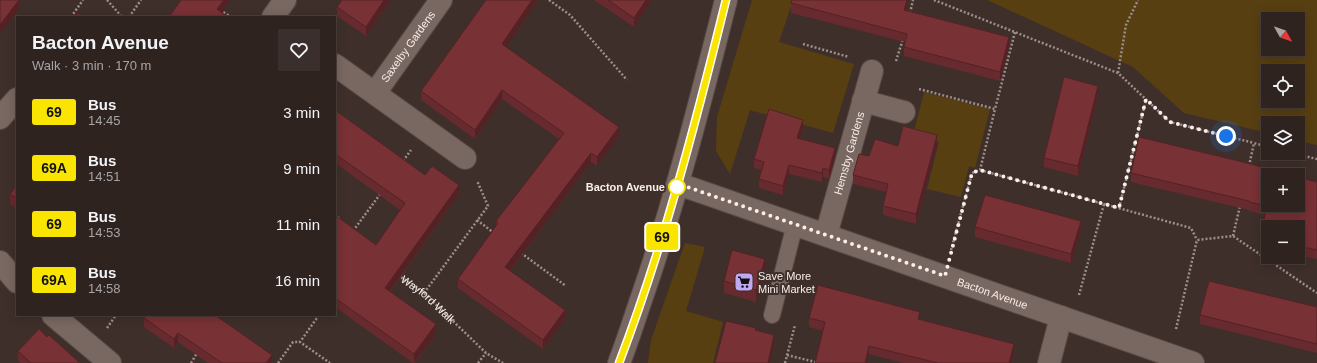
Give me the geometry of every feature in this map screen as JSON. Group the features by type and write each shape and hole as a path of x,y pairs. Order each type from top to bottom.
{"street":[{"path":"274,16 285,0"},
{"name":"Saxelby Gardens","path":"375,93 441,0"},
{"path":"622,357 678,184 726,0"},
{"path":"336,66 465,158"},
{"name":"Hemsby Gardens","path":"826,235 872,71"},
{"path":"0,118 16,100"},
{"path":"864,101 904,112"},
{"name":"Bacton Avenue","path":"678,184 1193,363"},
{"path":"0,262 16,281"},
{"path":"53,316 110,363"},
{"path":"1048,363 1067,319"}],"lane":[{"path":"772,315 795,224"}],"path":[{"path":"72,16 83,0"},
{"path":"107,0 121,16"},
{"path":"130,16 141,0"},
{"path":"549,0 570,15 627,80"},
{"path":"910,13 913,0"},
{"path":"934,0 1118,73 1170,122 1261,145"},
{"path":"1118,73 1126,25 1138,0"},
{"path":"218,8 230,16"},
{"path":"980,170 1015,32"},
{"path":"896,64 904,34"},
{"path":"916,89 995,109"},
{"path":"1119,208 1146,99"},
{"path":"402,162 425,130"},
{"path":"1249,166 1254,143"},
{"path":"1305,156 1317,159"},
{"path":"424,292 488,206 478,183 462,172 465,158"},
{"path":"945,276 972,173 980,170 1191,228 1197,240 1170,355"},
{"path":"348,228 352,233 384,188"},
{"path":"1067,319 1079,295 1104,204"},
{"path":"1233,236 1240,205"},
{"path":"336,215 343,224"},
{"path":"477,220 496,234"},
{"path":"1197,240 1233,236 1317,293"},
{"path":"515,248 566,286"},
{"name":"Wayford Walk","path":"394,272 424,292 486,353 503,363"},
{"path":"300,342 318,316"},
{"path":"785,363 797,319"},
{"path":"278,363 293,342 300,342 330,363"},
{"path":"191,363 199,349"},
{"path":"478,363 486,353"},
{"path":"787,355 819,363"}],"shaded area":[{"path":"752,0 793,0 779,42 854,64 833,133 750,110 730,174 716,151 717,117"},
{"path":"987,0 1317,0 1317,145 1305,142 1305,116 1261,116 1261,131 1184,113 1133,67"},
{"path":"924,92 990,109 975,168 969,166 961,197 927,189 939,142 913,135"},
{"path":"685,243 705,247 686,311 723,322 713,363 648,363 651,340"}],"building":[{"path":"0,0 19,0 0,25"},
{"path":"181,0 224,0 217,9 227,16 170,16"},
{"path":"342,0 384,0 366,27 337,7"},
{"path":"486,0 532,0 502,44 619,127 597,157 591,153 505,267 565,310 543,340 458,279 498,223 496,221 564,133 502,90 475,130 421,91"},
{"path":"608,0 646,0 634,18"},
{"path":"792,0 907,0 904,10 1009,37 1000,72 904,47 907,34 791,3"},
{"path":"78,13 82,16 76,16"},
{"path":"1064,77 1098,86 1078,166 1044,158"},
{"path":"769,109 803,120 797,138 835,148 829,170 823,168 822,173 789,165 783,186 759,179 764,162 754,159"},
{"path":"336,111 425,175 432,166 459,185 385,288 436,324 414,354 336,299 336,216 376,245 405,203 336,155"},
{"path":"903,126 937,135 916,214 883,206 888,184 853,175 859,154 869,156 875,139 898,146"},
{"path":"1139,137 1266,168 1261,168 1261,205 1131,173"},
{"path":"1305,179 1317,182 1317,250 1305,247 1305,220 1264,220 1266,212 1305,212"},
{"path":"16,186 16,198 10,194"},
{"path":"985,195 1081,221 1071,254 975,227"},
{"path":"732,250 765,259 756,290 724,281"},
{"path":"1209,281 1317,307 1317,344 1200,315"},
{"path":"818,285 920,312 918,319 1014,344 1009,363 938,363 869,346 865,363 815,363 825,322 809,318"},
{"path":"145,316 216,316 272,355 266,363 222,363 178,333 174,339 144,318"},
{"path":"726,321 756,328 755,330 774,335 768,363 715,363"},
{"path":"39,329 47,337 49,335 80,363 31,363 18,351"}],"bus line":[{"name":"69","path":"619,363 655,258 678,184 726,0"}],"place":[{"name":"Bacton Avenue","path":"677,187"},
{"name":"Save More Mini Market","path":"744,282"}],"route":[{"path":"677,187 678,184 945,276 972,173 980,170 1119,208 1146,99 1170,122 1226,136"}]}
